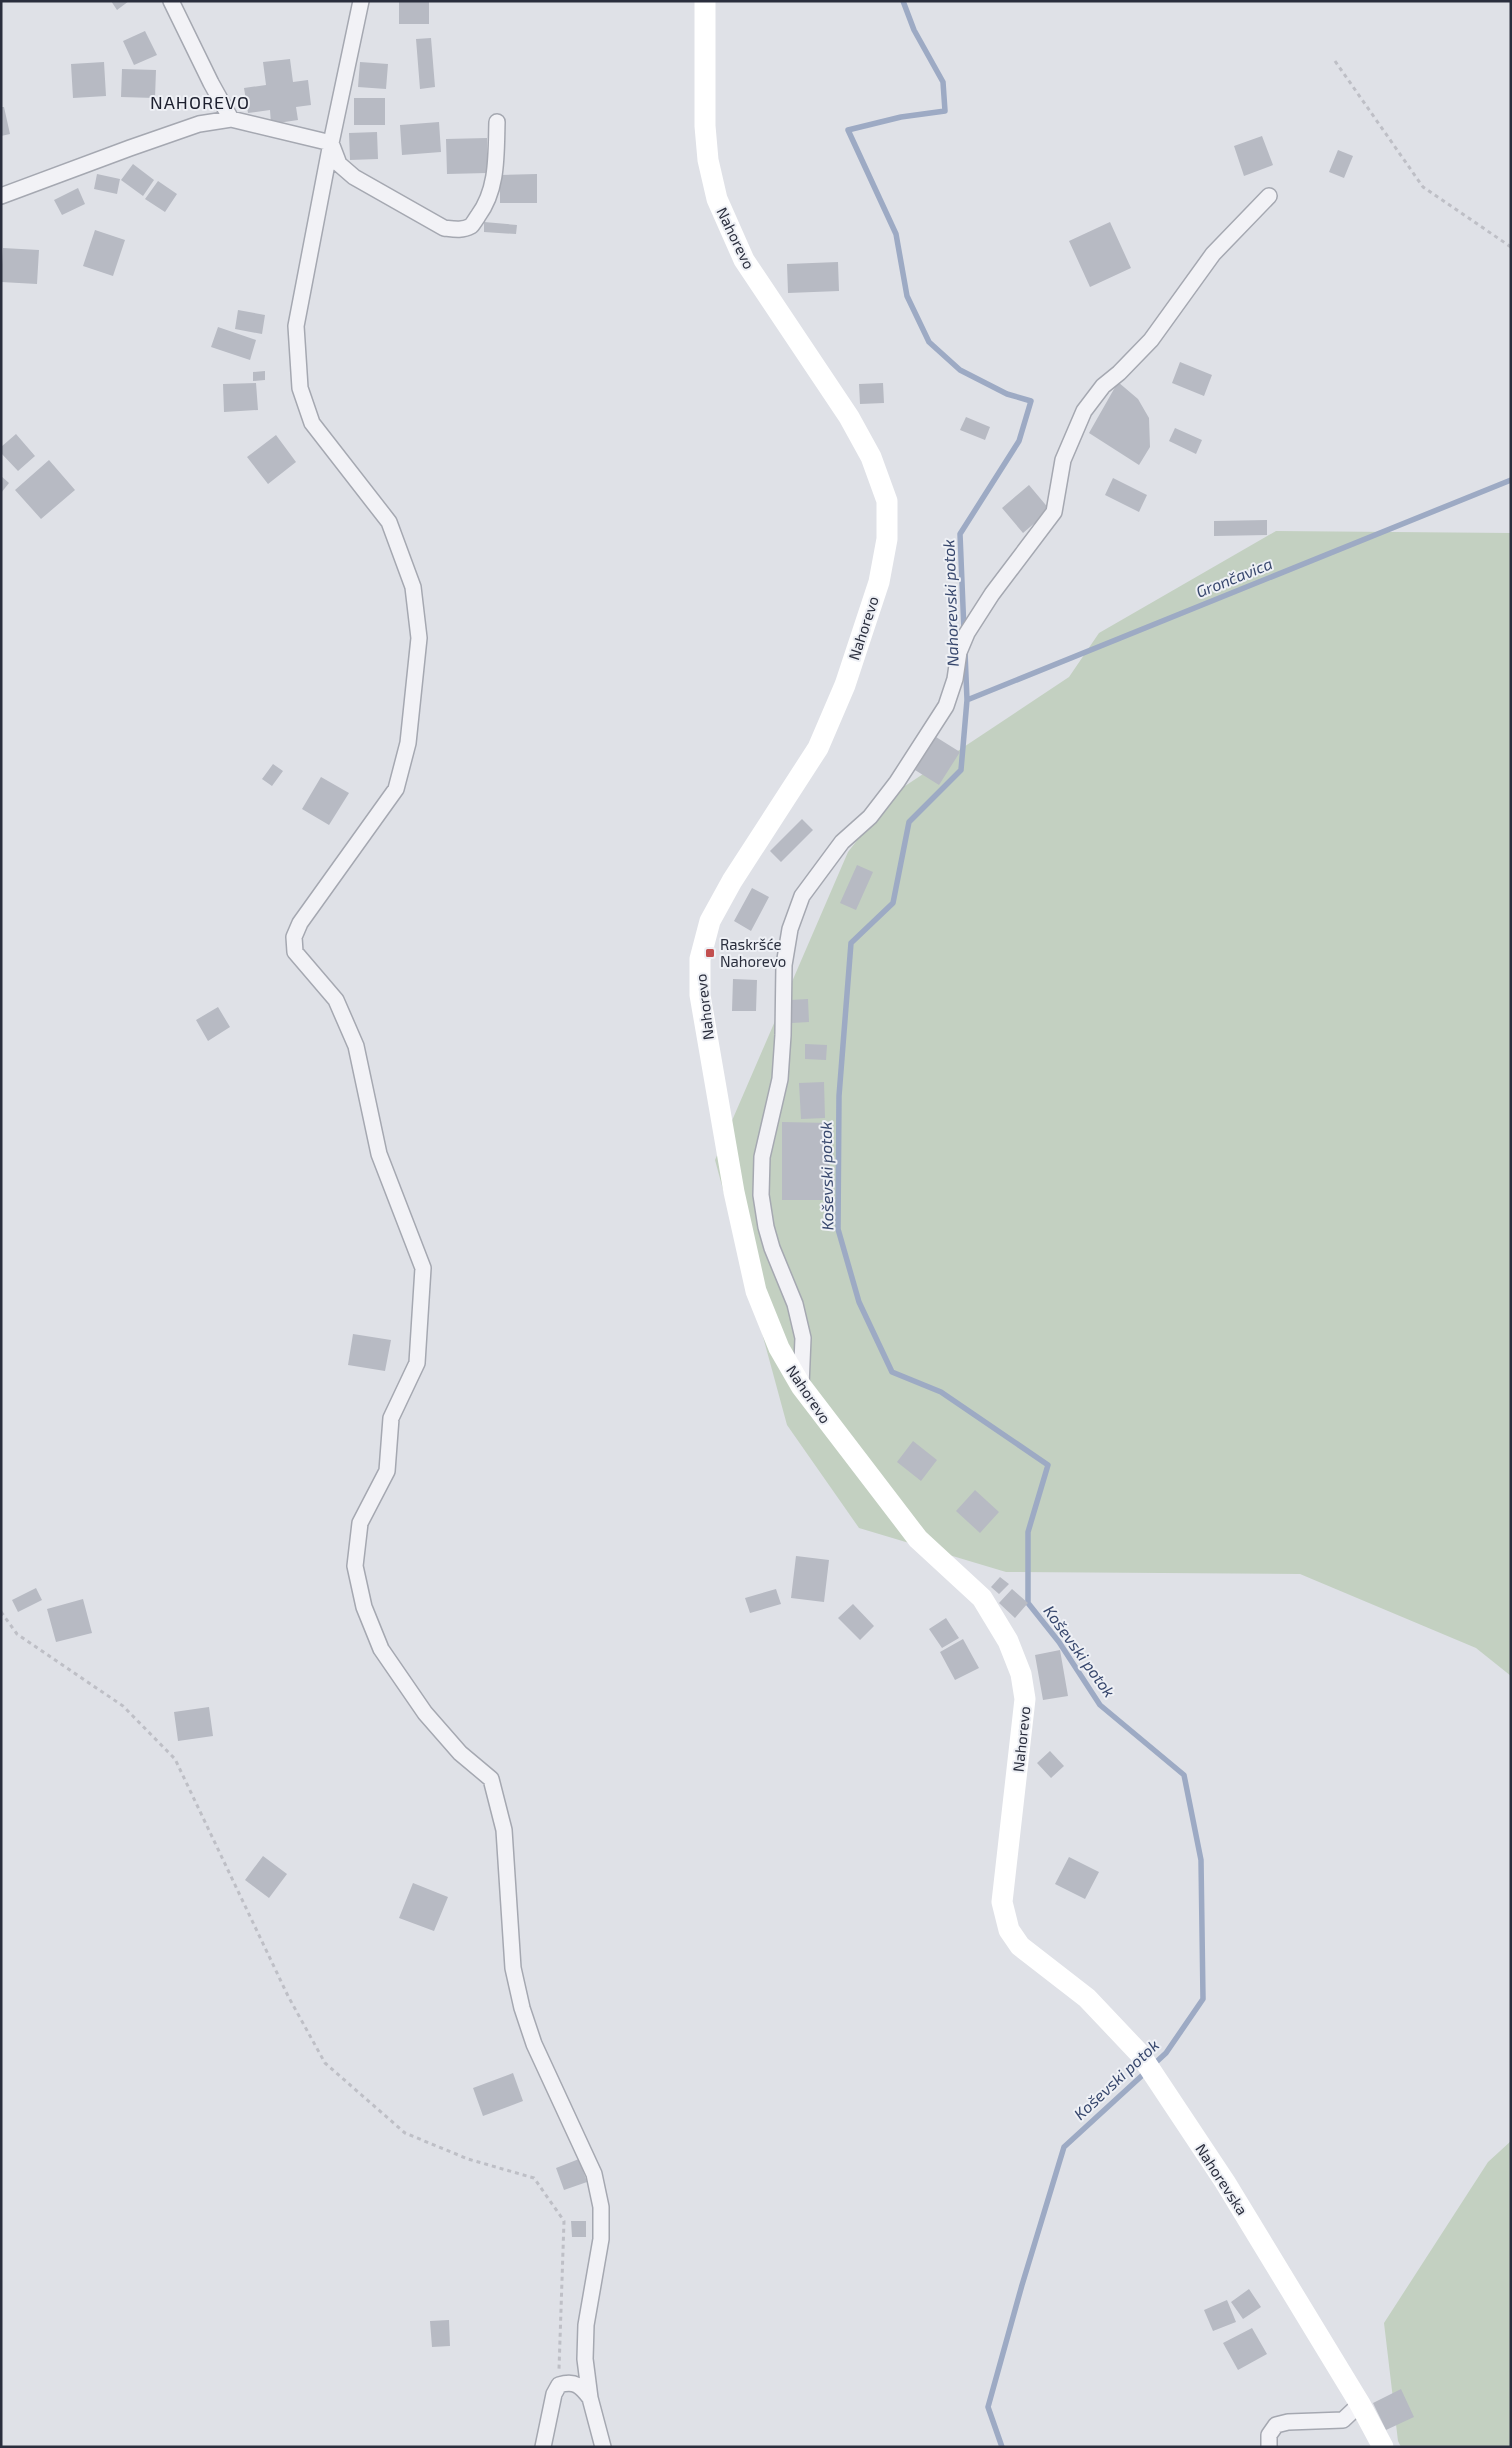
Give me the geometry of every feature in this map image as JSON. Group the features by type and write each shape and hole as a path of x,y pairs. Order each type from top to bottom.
{"street":[{"path":"171,1 211,83 231,119"},
{"path":"361,1 296,326 300,388 312,423 389,522 413,587 419,638 408,743 396,789 300,923 294,937 295,952 336,1000 356,1046 379,1154 423,1268 418,1362 391,1418 387,1471 360,1523 355,1566 364,1607 381,1649 425,1713 460,1753 491,1780 504,1830 513,1968 522,2008 534,2044 594,2174 601,2207 602,2239 586,2325 585,2359 590,2398 603,2447"},
{"name":"Nahorevo","path":"704,1 704,126 708,160 717,199 744,260 849,418 871,457 887,501 887,539 879,582 845,685 818,748 732,881 710,921 700,959 700,995 734,1192 756,1291 779,1348 800,1386 918,1539 982,1598 1008,1641 1021,1674 1025,1699 1002,1902 1008,1930 1020,1946"},
{"path":"1,196 199,124 231,119 331,144"},
{"path":"331,144 339,164 354,177 444,228 458,230 471,225 484,208 493,186 497,122"},
{"path":"800,1386 803,1338 795,1304 770,1241 761,1195 762,1157 780,1079 784,965 790,929 802,896 842,842 870,817 946,706 959,652 966,633 992,594 1054,512 1063,460 1084,411 1103,386 1152,340 1213,254 1269,196"},
{"name":"Nahorevska","path":"1020,1946 1087,1998 1142,2057 1225,2182 1360,2404 1383,2447"},
{"path":"543,2447 554,2394 560,2385 570,2382 580,2385 590,2398"},
{"path":"1268,2447 1269,2436 1276,2425 1288,2422 1343,2420 1360,2404"}],"path":[{"path":"1335,61 1423,186 1511,246"},
{"path":"1,1612 17,1634 123,1706 175,1759 288,1996 325,2063 405,2133 468,2159 534,2178 564,2221 560,2385"}],"green space":[{"path":"1276,531 1511,533 1511,1676 1476,1648 1300,1574 1006,1572 859,1528 787,1425 715,1160 848,852 893,794 1069,677 1099,633"},
{"path":"1511,2141 1511,2447 1401,2447 1398,2441 1384,2323 1488,2162"}],"building":[{"path":"111,1 129,1 117,10"},
{"path":"399,1 429,1 429,24 399,24"},
{"path":"145,31 157,55 134,65 123,41"},
{"path":"431,38 435,87 420,89 416,39"},
{"path":"290,59 293,82 308,80 311,105 296,107 298,120 271,124 270,110 248,113 244,88 266,85 263,62"},
{"path":"104,62 106,96 73,98 71,64"},
{"path":"360,62 388,64 386,89 358,87"},
{"path":"122,69 156,70 155,98 121,97"},
{"path":"354,98 385,98 385,125 354,125"},
{"path":"1,107 4,107 10,134 1,136"},
{"path":"439,122 441,152 402,155 400,125"},
{"path":"377,132 378,159 350,160 349,133"},
{"path":"1262,136 1273,165 1244,176 1234,146"},
{"path":"487,138 487,173 447,174 446,139"},
{"path":"1338,150 1353,156 1344,178 1329,172"},
{"path":"133,164 154,180 143,196 121,180"},
{"path":"97,174 120,179 117,194 94,189"},
{"path":"537,174 537,203 500,203 500,175"},
{"path":"158,181 177,194 165,212 145,199"},
{"path":"78,188 85,204 62,215 54,200"},
{"path":"484,222 517,225 516,234 484,232"},
{"path":"1110,222 1131,268 1090,287 1069,241"},
{"path":"95,230 125,240 113,276 83,266"},
{"path":"3,248 39,250 37,284 1,282"},
{"path":"838,262 839,291 788,293 787,264"},
{"path":"238,310 265,315 262,334 235,329"},
{"path":"218,327 256,340 250,360 211,347"},
{"path":"1180,362 1212,375 1204,396 1172,383"},
{"path":"265,371 265,380 253,381 253,372"},
{"path":"1118,382 1138,399 1149,418 1150,447 1139,465 1089,433"},
{"path":"256,383 258,410 224,412 223,384"},
{"path":"883,383 884,403 860,404 859,384"},
{"path":"966,417 990,427 985,440 960,430"},
{"path":"1175,428 1202,440 1196,454 1169,441"},
{"path":"16,434 35,456 18,471 1,453 1,447"},
{"path":"276,435 296,462 268,484 247,457"},
{"path":"49,460 75,490 41,519 15,490"},
{"path":"1,476 9,483 1,493"},
{"path":"1113,478 1147,495 1139,512 1105,495"},
{"path":"1029,485 1050,510 1023,533 1002,508"},
{"path":"1267,520 1267,535 1214,536 1214,521"},
{"path":"936,737 960,752 939,785 915,770"},
{"path":"273,764 283,771 272,786 262,779"},
{"path":"321,777 349,793 329,825 302,809"},
{"path":"802,819 813,830 781,862 770,851"},
{"path":"857,865 873,872 856,910 840,903"},
{"path":"752,888 769,897 751,931 734,921"},
{"path":"733,979 757,980 756,1011 732,1011"},
{"path":"808,999 809,1022 792,1023 790,1000"},
{"path":"218,1007 230,1027 208,1041 196,1020"},
{"path":"805,1044 827,1045 826,1060 805,1059"},
{"path":"824,1082 825,1118 801,1119 799,1083"},
{"path":"782,1122 830,1123 829,1200 782,1200"},
{"path":"353,1334 391,1340 385,1371 348,1365"},
{"path":"913,1441 937,1460 921,1481 897,1462"},
{"path":"975,1490 999,1512 980,1533 956,1511"},
{"path":"796,1556 829,1560 824,1602 791,1598"},
{"path":"1000,1577 1009,1584 999,1594 991,1587"},
{"path":"36,1588 42,1600 18,1612 12,1600"},
{"path":"776,1589 781,1604 750,1613 745,1598"},
{"path":"1012,1589 1028,1603 1015,1618 999,1603"},
{"path":"83,1599 92,1633 56,1642 47,1609"},
{"path":"853,1604 874,1626 860,1640 838,1618"},
{"path":"946,1618 959,1638 942,1648 929,1629"},
{"path":"963,1639 979,1668 955,1680 940,1652"},
{"path":"1060,1650 1068,1696 1043,1700 1035,1655"},
{"path":"209,1707 213,1736 178,1741 174,1712"},
{"path":"1050,1751 1064,1766 1051,1778 1037,1763"},
{"path":"263,1856 287,1874 269,1898 245,1880"},
{"path":"1069,1857 1099,1872 1085,1899 1055,1884"},
{"path":"413,1883 448,1897 434,1931 399,1918"},
{"path":"513,2073 523,2101 483,2116 473,2088"},
{"path":"579,2159 587,2182 564,2190 556,2168"},
{"path":"571,2221 586,2221 586,2237 572,2237"},
{"path":"1249,2289 1261,2307 1243,2319 1231,2302"},
{"path":"1227,2300 1236,2322 1213,2331 1204,2310"},
{"path":"449,2320 450,2346 432,2347 430,2321"},
{"path":"1252,2328 1267,2354 1238,2370 1223,2343"},
{"path":"1401,2389 1414,2417 1386,2430 1373,2403"}],"waterway":[{"name":"Nahorevski potok","path":"903,1 914,30 943,82 945,111 901,117 848,130 896,234 907,296 929,342 960,370 1007,394 1031,401 1019,441 960,534 964,631"},
{"name":"Grončavica","path":"967,700 1511,480"},
{"name":"Koševski potok","path":"965,652 967,700 961,770 909,822 893,903 851,943 839,1096 838,1229 859,1302 892,1372 941,1392 1048,1465 1028,1532 1028,1603 1059,1642 1100,1705 1184,1775 1201,1860 1203,1999 1166,2053 1153,2065"},
{"name":"Koševski potok","path":"1002,2447 988,2407 1022,2285 1064,2147 1147,2071"}],"place":[{"name":"Raskršće Nahorevo","path":"710,953"}],"district":[{"name":"NAHOREVO","path":"200,102"}]}
